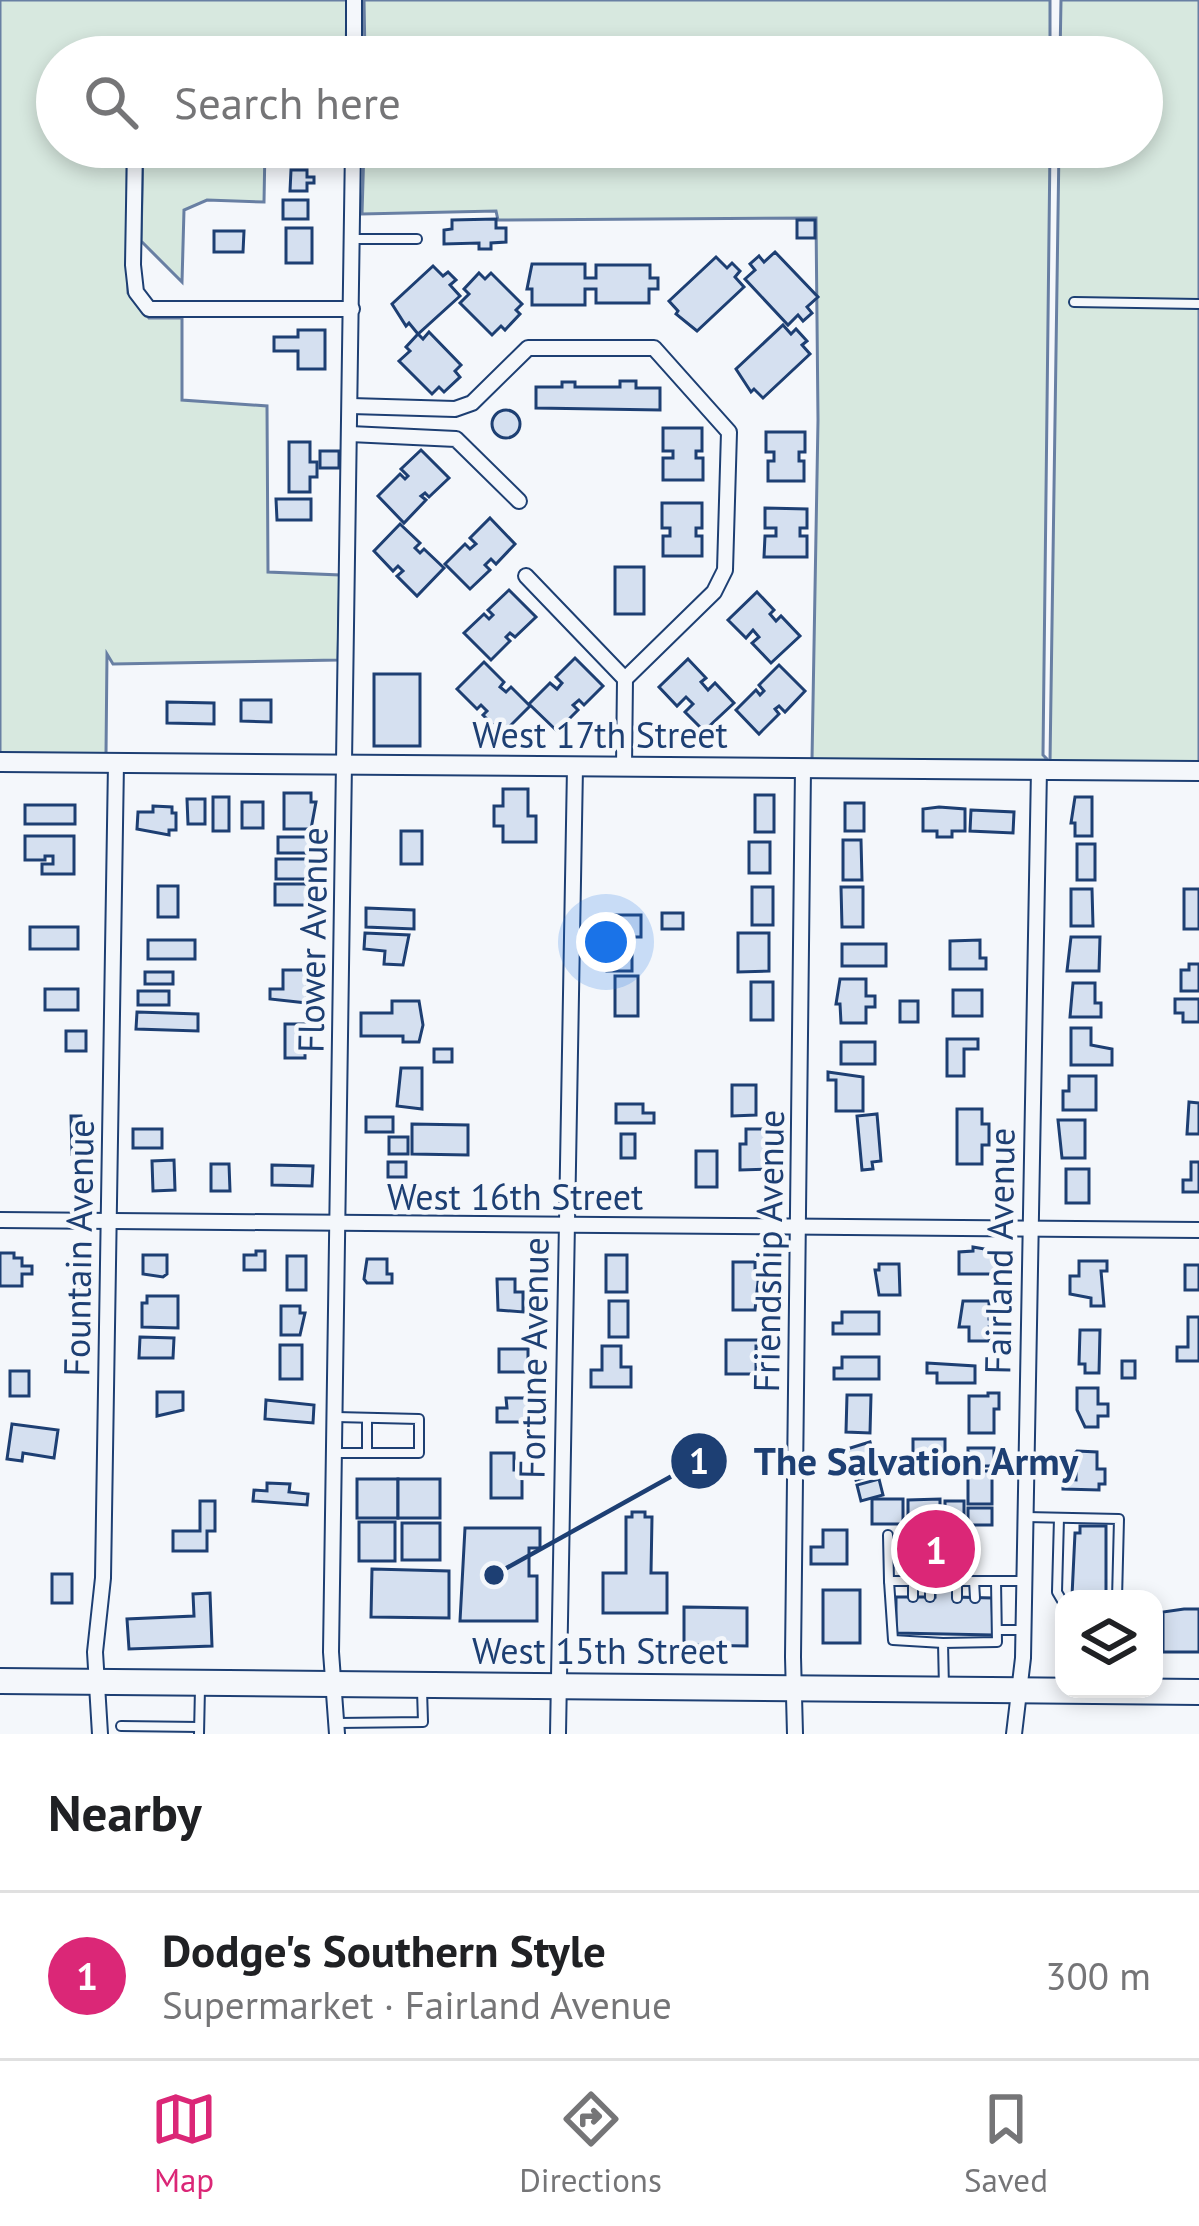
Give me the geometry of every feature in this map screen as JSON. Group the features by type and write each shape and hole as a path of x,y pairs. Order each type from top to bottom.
{"highway":[{"name":"West 15th Street","path":"0,1682 1055,1690"},
{"name":"West 15th Street","path":"1163,1691 1199,1692"}],"main road":[{"name":"West 17th Street","path":"0,762 1199,771"}],"street":[{"path":"354,0 354,36"},
{"path":"135,168 133,266 136,292 149,309 352,309"},
{"name":"Flower Avenue","path":"337,1728 334,1453 353,168"},
{"path":"351,406 455,410 472,403 528,348 654,348 729,432 725,570 714,592 626,679 624,767"},
{"path":"350,434 456,439 519,501"},
{"path":"526,576 626,679"},
{"name":"Fountain Avenue","path":"100,1734 95,1652 104,1578 116,763"},
{"name":"Fortune Avenue","path":"558,1734 575,767"},
{"name":"Friendship Avenue","path":"795,1734 803,768"},
{"name":"Fairland Avenue","path":"1014,1734 1024,1630 1040,769"},
{"name":"West 16th Street","path":"0,1220 1199,1230"}],"lane":[{"path":"352,239 417,239"},
{"path":"1074,302 1199,304"},
{"path":"334,1453 419,1453 419,1418 335,1417"},
{"path":"368,1418 368,1453"},
{"path":"1025,1517 1119,1519 1118,1590"},
{"path":"1057,1590 1059,1518"},
{"path":"888,1534 893,1640 997,1642 996,1581"},
{"path":"889,1581 933,1581 930,1597"},
{"path":"913,1597 914,1581"},
{"path":"957,1598 956,1581 1024,1581"},
{"path":"974,1581 974,1598"},
{"path":"998,1630 1024,1630"},
{"path":"943,1643 944,1690"},
{"path":"122,1726 199,1731 200,1683"},
{"path":"337,1728 423,1722 422,1685"},
{"path":"381,1722 381,1734"}],"shaded area":[{"path":"0,0 347,0 346,36 36,36 36,168 127,168 128,293 149,318 182,318 182,400 267,406 268,572 340,575 338,660 113,664 107,654 106,754 0,753"},
{"path":"364,0 1050,0 1050,36 365,36"},
{"path":"1061,0 1199,0 1199,764 1050,762 1059,168 1163,168 1163,36 1060,36"},
{"path":"143,168 265,168 264,202 207,200 184,210 182,282 141,241"},
{"path":"363,168 1050,168 1043,755 1048,760 812,760 816,218 498,220 496,211 362,214"}],"building":[{"path":"291,170 307,170 314,183 307,183 307,191 290,191"},
{"path":"283,200 308,200 308,219 283,219"},
{"path":"496,219 496,228 506,228 506,242 491,243 491,249 479,249 479,243 444,244 444,230 452,229 452,220"},
{"path":"797,220 815,220 815,238 797,238"},
{"path":"286,228 312,228 312,263 286,263"},
{"path":"214,231 244,231 243,252 214,252"},
{"path":"775,252 818,297 807,307 812,313 803,321 798,315 788,325 745,279 755,270 750,264 759,256 764,262"},
{"path":"716,257 727,268 732,263 740,271 735,277 744,287 697,331 676,314 669,301"},
{"path":"532,264 585,264 585,278 596,278 596,265 650,265 650,278 658,278 658,289 649,289 649,303 596,303 596,289 585,289 585,305 532,305 532,289 527,289"},
{"path":"433,266 456,280 450,285 460,296 418,334 409,323 406,326 392,304"},
{"path":"479,273 485,279 491,273 522,304 516,310 520,314 505,330 501,326 492,335 460,303 469,294 464,289"},
{"path":"783,325 791,334 796,329 807,341 802,345 810,354 763,398 754,389 751,392 736,369"},
{"path":"298,330 325,330 325,369 298,369 298,351 274,351 274,337 298,337"},
{"path":"429,332 461,365 455,371 460,377 444,392 439,387 432,394 399,361 418,334 423,339"},
{"path":"620,381 636,381 636,388 660,388 660,410 536,408 536,387 575,382 575,387 620,387"},
{"path":"506,410 516,414 520,424 516,434 506,438 496,434 492,424 496,414"},
{"path":"663,428 702,428 702,451 696,451 696,458 703,458 703,480 663,480 663,458 673,458 673,451 663,451"},
{"path":"766,432 805,432 805,452 799,452 804,481 768,481 768,461 774,461 774,452 766,452"},
{"path":"289,442 310,442 310,462 317,462 317,477 310,477 310,492 289,492"},
{"path":"421,450 449,478 429,497 421,496 426,500 404,523 378,496 400,474 405,479 408,476 401,469"},
{"path":"320,451 339,451 339,468 320,468"},
{"path":"276,499 311,499 311,520 277,520"},
{"path":"662,503 702,503 702,528 696,528 696,536 702,536 702,556 663,556 663,536 670,536 670,528 662,528"},
{"path":"765,508 807,509 807,528 800,528 800,536 807,536 807,557 764,557 765,536 776,536 776,528 765,528"},
{"path":"490,518 515,544 496,564 491,559 485,565 490,570 470,589 445,564 465,544 470,549 476,544 470,538"},
{"path":"400,524 420,543 415,548 420,553 424,549 444,568 417,596 397,576 403,571 398,566 393,571 374,551"},
{"path":"615,567 644,567 644,614 615,614"},
{"path":"509,590 536,617 515,637 510,633 506,637 510,641 491,660 464,633 484,614 489,619 493,615 488,610"},
{"path":"757,592 774,610 770,614 776,621 781,616 800,636 771,663 752,643 759,637 753,630 746,638 728,620"},
{"path":"575,658 603,686 584,705 579,700 573,705 578,710 557,731 529,704 550,683 557,689 562,683 556,677"},
{"path":"688,659 706,678 701,682 708,690 715,683 734,703 704,731 685,712 693,704 686,697 677,706 659,687"},
{"path":"484,662 504,682 500,687 506,692 511,687 530,706 502,734 483,715 487,711 481,705 477,709 457,689"},
{"path":"779,665 805,691 785,712 779,706 775,709 779,714 759,734 736,710 756,690 760,695 764,691 759,685"},
{"path":"374,674 420,674 420,746 374,746"},
{"path":"241,700 271,700 271,722 241,721"},
{"path":"167,702 214,703 214,724 167,723"},
{"path":"503,789 528,789 528,816 536,816 536,842 503,842 503,826 494,826 494,806 503,806"},
{"path":"284,793 311,793 311,802 316,802 311,829 284,829"},
{"path":"755,795 774,795 774,832 755,832"},
{"path":"213,797 229,797 229,831 213,831"},
{"path":"1075,797 1092,797 1092,836 1075,836 1075,823 1071,823"},
{"path":"187,799 205,799 205,824 188,824"},
{"path":"242,802 263,802 263,828 242,828"},
{"path":"845,803 864,803 864,831 845,831"},
{"path":"25,805 75,805 75,824 25,824"},
{"path":"153,806 172,807 176,830 169,830 169,835 137,829 138,812 153,812"},
{"path":"923,809 965,809 965,831 937,837 937,831 923,831"},
{"path":"971,810 1014,812 1013,833 970,831"},
{"path":"401,831 422,831 422,864 401,864"},
{"path":"25,836 74,836 74,874 42,874 42,864 53,864 53,856 25,860"},
{"path":"278,837 314,837 314,853 278,853"},
{"path":"843,840 861,840 862,880 843,880"},
{"path":"749,842 770,842 770,873 749,873"},
{"path":"1077,844 1095,844 1095,880 1077,880"},
{"path":"276,859 313,859 313,879 276,879"},
{"path":"275,884 313,884 317,905 275,905"},
{"path":"158,886 178,886 178,917 158,917"},
{"path":"752,887 773,887 773,925 752,925"},
{"path":"841,887 863,887 863,927 842,927"},
{"path":"1071,889 1092,889 1093,926 1071,926"},
{"path":"1184,889 1199,889 1199,929 1184,929"},
{"path":"366,908 414,910 414,929 366,927"},
{"path":"662,913 683,913 683,929 662,929"},
{"path":"607,915 641,915 641,937 632,937 632,971 607,971 607,953 603,953"},
{"path":"30,927 78,927 78,949 30,949"},
{"path":"365,933 409,935 403,965 384,964 385,951 364,949"},
{"path":"738,933 769,933 769,971 738,972"},
{"path":"1071,937 1100,937 1099,971 1067,971"},
{"path":"148,940 195,940 195,959 148,959"},
{"path":"980,940 980,958 986,958 986,969 950,969 950,941"},
{"path":"842,944 886,944 886,966 842,966"},
{"path":"1189,964 1199,964 1199,991 1181,991 1181,970 1189,970"},
{"path":"283,970 307,970 307,1003 270,999 270,989 283,989"},
{"path":"145,972 173,972 173,984 145,984"},
{"path":"615,976 638,976 638,1016 615,1016"},
{"path":"840,979 866,979 866,996 875,996 875,1007 866,1007 866,1023 841,1023 840,1004 836,1004"},
{"path":"751,982 773,982 773,1020 751,1020"},
{"path":"1073,983 1095,983 1101,1017 1070,1017"},
{"path":"45,989 78,989 78,1010 45,1010"},
{"path":"953,990 982,990 982,1016 953,1016"},
{"path":"138,991 169,991 169,1005 138,1005"},
{"path":"1175,999 1199,999 1199,1022 1183,1022 1183,1013 1175,1013"},
{"path":"392,1001 419,1001 423,1025 419,1042 403,1042 403,1036 361,1036 361,1013 392,1013"},
{"path":"900,1001 918,1001 918,1022 900,1022"},
{"path":"137,1012 198,1014 198,1031 136,1029"},
{"path":"285,1024 312,1024 312,1036 305,1036 305,1058 285,1058"},
{"path":"1071,1028 1091,1028 1091,1045 1112,1049 1112,1065 1071,1065"},
{"path":"66,1031 86,1031 86,1051 66,1051"},
{"path":"947,1039 978,1039 978,1049 964,1049 964,1076 947,1076"},
{"path":"841,1042 875,1042 875,1064 841,1064"},
{"path":"434,1049 452,1049 452,1062 434,1062"},
{"path":"401,1068 422,1068 422,1109 397,1106"},
{"path":"828,1072 863,1077 863,1111 836,1111 836,1080 828,1080"},
{"path":"1069,1076 1096,1076 1096,1110 1063,1110"},
{"path":"732,1085 756,1085 756,1115 732,1116"},
{"path":"1189,1102 1199,1103 1199,1134 1187,1134"},
{"path":"616,1104 643,1104 643,1113 654,1113 654,1123 616,1123"},
{"path":"957,1109 982,1109 982,1124 989,1124 989,1145 982,1145 982,1164 957,1164"},
{"path":"877,1114 881,1161 872,1162 873,1169 862,1170 857,1116"},
{"path":"71,1116 81,1116 82,1153 72,1154"},
{"path":"366,1117 393,1117 393,1132 366,1132"},
{"path":"1058,1120 1085,1120 1085,1158 1062,1158"},
{"path":"412,1124 468,1125 468,1155 412,1154"},
{"path":"133,1129 162,1129 162,1148 133,1148"},
{"path":"746,1129 767,1129 768,1169 740,1170 740,1144 746,1144"},
{"path":"621,1134 635,1134 635,1158 621,1158"},
{"path":"389,1137 408,1137 408,1154 389,1154"},
{"path":"696,1151 717,1151 717,1187 696,1187"},
{"path":"174,1160 175,1190 153,1191 152,1161"},
{"path":"388,1162 406,1162 406,1177 388,1177"},
{"path":"1191,1162 1199,1162 1199,1192 1183,1192 1183,1180 1191,1180"},
{"path":"211,1164 229,1164 230,1191 211,1191"},
{"path":"272,1165 313,1166 312,1186 272,1185"},
{"path":"1066,1169 1089,1169 1089,1203 1066,1203"},
{"path":"973,1247 996,1251 996,1258 1002,1258 1002,1274 959,1274 959,1252 973,1251"},
{"path":"256,1251 265,1251 265,1270 244,1270 244,1255 256,1255"},
{"path":"0,1253 14,1253 14,1258 22,1258 22,1266 32,1266 32,1274 22,1274 22,1286 0,1286"},
{"path":"143,1255 167,1255 167,1274 143,1274"},
{"path":"606,1255 627,1255 627,1292 606,1292"},
{"path":"287,1256 306,1256 306,1290 287,1290"},
{"path":"367,1259 387,1259 392,1283 367,1283"},
{"path":"1079,1261 1107,1261 1107,1271 1101,1271 1104,1306 1091,1306 1091,1298 1070,1294 1070,1276 1079,1276"},
{"path":"733,1262 755,1262 755,1273 759,1273 755,1310 733,1310"},
{"path":"879,1264 899,1264 900,1295 879,1295 875,1270"},
{"path":"1185,1265 1199,1265 1199,1290 1185,1290"},
{"path":"497,1279 515,1279 515,1292 523,1292 523,1312 498,1310"},
{"path":"74,1288 90,1288 91,1306 74,1306"},
{"path":"147,1296 178,1296 178,1328 142,1327 142,1303 147,1303"},
{"path":"609,1301 628,1301 628,1337 609,1337"},
{"path":"963,1301 989,1301 989,1319 996,1319 996,1327 989,1327 989,1341 969,1341 969,1327 959,1327"},
{"path":"281,1306 300,1306 300,1313 305,1313 300,1335 281,1335"},
{"path":"842,1312 879,1312 879,1334 833,1334 833,1323 842,1323"},
{"path":"1188,1317 1199,1317 1199,1361 1177,1361 1177,1347 1188,1347"},
{"path":"1080,1330 1100,1330 1099,1373 1085,1373 1085,1364 1079,1364"},
{"path":"140,1337 174,1338 173,1358 139,1358"},
{"path":"726,1340 763,1340 763,1346 756,1346 756,1374 726,1374"},
{"path":"280,1345 302,1345 302,1379 280,1379"},
{"path":"602,1346 621,1346 621,1367 631,1367 631,1387 591,1387 591,1370 602,1370"},
{"path":"499,1349 528,1349 528,1372 499,1372"},
{"path":"842,1357 879,1357 879,1379 834,1379 834,1368 842,1368"},
{"path":"1122,1361 1135,1361 1135,1378 1122,1378"},
{"path":"927,1363 975,1366 975,1383 937,1383 937,1373 927,1373"},
{"path":"10,1371 29,1371 29,1396 10,1396"},
{"path":"1077,1388 1098,1388 1098,1404 1108,1404 1108,1416 1098,1416 1098,1427 1085,1427 1077,1410"},
{"path":"157,1392 183,1392 183,1410 157,1416"},
{"path":"999,1393 994,1433 969,1433 969,1396"},
{"path":"847,1395 871,1395 870,1433 846,1432"},
{"path":"506,1398 530,1398 530,1422 497,1422 497,1408 507,1408"},
{"path":"266,1400 314,1405 313,1423 265,1419"},
{"path":"12,1424 58,1430 54,1458 23,1453 22,1461 7,1459"},
{"path":"913,1439 945,1439 945,1463 913,1462"},
{"path":"870,1442 879,1473 856,1480 847,1449"},
{"path":"968,1448 994,1448 994,1466 968,1466"},
{"path":"1077,1451 1097,1452 1097,1469 1105,1469 1105,1484 1099,1484 1099,1490 1063,1489 1063,1479 1076,1480 1072,1473"},
{"path":"491,1453 514,1453 514,1470 522,1470 522,1498 491,1498"},
{"path":"968,1471 992,1471 992,1504 968,1504"},
{"path":"357,1479 398,1479 398,1518 357,1518"},
{"path":"398,1479 440,1479 440,1518 398,1518"},
{"path":"879,1479 883,1495 861,1501 857,1485"},
{"path":"267,1483 290,1484 289,1492 308,1494 307,1505 253,1501 254,1490 267,1491"},
{"path":"872,1499 903,1499 903,1524 872,1524"},
{"path":"940,1499 940,1525 908,1526 908,1500"},
{"path":"200,1501 215,1501 215,1531 207,1531 207,1551 173,1551 173,1531 200,1531"},
{"path":"945,1501 964,1501 964,1526 945,1526"},
{"path":"968,1508 992,1508 992,1525 968,1525"},
{"path":"632,1512 652,1517 651,1573 667,1573 667,1613 603,1613 603,1573 626,1573 626,1517 632,1517"},
{"path":"359,1522 395,1522 395,1561 359,1561"},
{"path":"402,1523 440,1523 440,1560 402,1560"},
{"path":"1080,1526 1106,1526 1106,1590 1072,1590 1075,1533 1080,1533"},
{"path":"465,1528 540,1528 540,1548 529,1548 529,1576 537,1576 537,1621 460,1621"},
{"path":"823,1530 847,1530 847,1564 811,1564 811,1547 823,1547"},
{"path":"902,1534 970,1535 970,1564 902,1564"},
{"path":"935,1564 955,1564 955,1597 992,1598 993,1635 896,1633 896,1597 935,1597"},
{"path":"372,1569 449,1571 449,1618 371,1617"},
{"path":"52,1574 72,1574 72,1603 52,1603"},
{"path":"823,1590 860,1590 860,1643 823,1643"},
{"path":"210,1593 212,1646 129,1649 127,1619 194,1616 193,1594"},
{"path":"684,1607 747,1608 747,1646 684,1645"},
{"path":"1199,1609 1199,1652 1163,1652 1163,1612"}],"place":[{"name":"Dodge's Southern Style","path":"936,1549"},
{"name":"The Salvation Army","path":"494,1575"}]}
